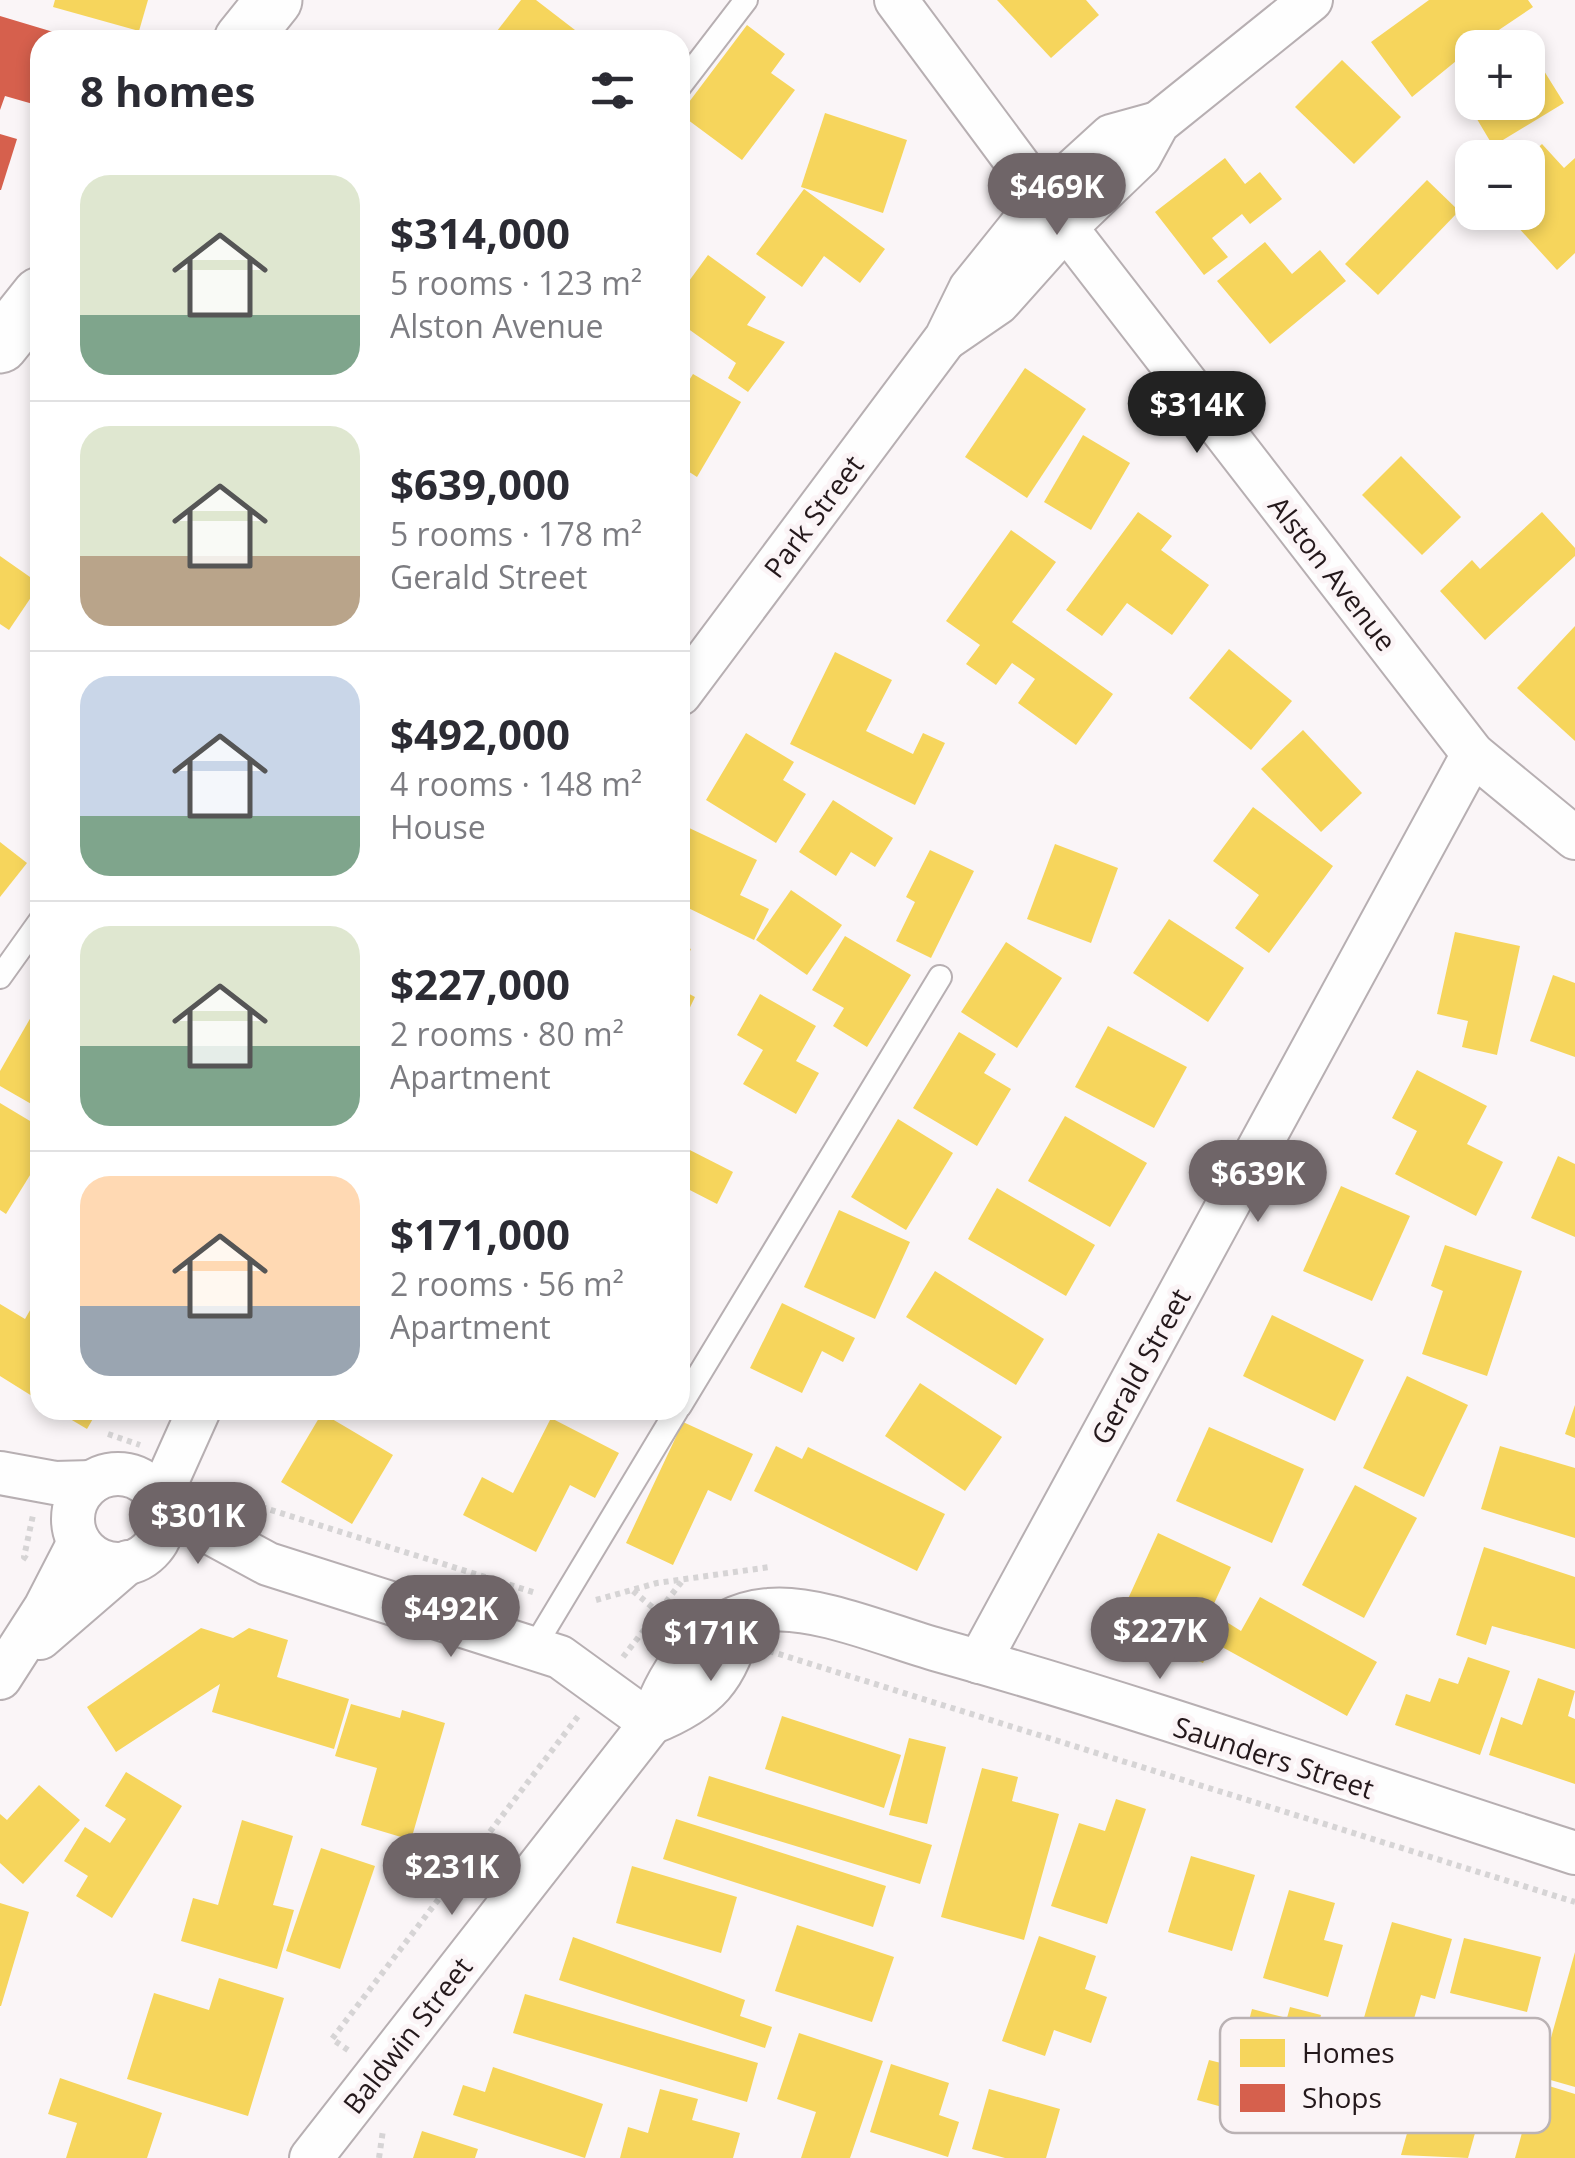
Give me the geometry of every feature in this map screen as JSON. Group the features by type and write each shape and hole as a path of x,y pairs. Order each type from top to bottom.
{"highway":[{"path":"250,30 274,0"},
{"path":"0,345 30,308"}],"street":[{"name":"Alston Avenue","path":"896,0 1054,213 1473,754 1575,838"},
{"name":"Park Street","path":"690,681 946,338 970,290 1054,213 1111,136 1158,123 1310,0"},
{"name":"Gerald Street","path":"979,1662 1473,754"},
{"path":"138,1482 181,1420"},
{"path":"7,1669 77,1536 75,1505 138,1482 191,1420"},
{"path":"0,1473 55,1483 138,1482 268,1564 560,1657 650,1723"},
{"path":"7,1669 137,1558 161,1531 138,1482"},
{"path":"0,1491 77,1536 96,1558 268,1564"},
{"name":"Saunders Street","path":"650,1723 664,1685 703,1635 750,1633 768,1610 803,1612 979,1662 1575,1854"},
{"name":"Baldwin Street","path":"311,2158 650,1723"}],"lane":[{"path":"690,73 746,0"},
{"path":"0,978 30,935"},
{"path":"690,1390 940,977"},
{"path":"533,1648 672,1420"}],"path":[{"path":"108,1434 138,1482"},
{"path":"237,1500 575,1605 754,1566 786,1569"},
{"path":"379,2071 332,2040 684,1579"},
{"path":"750,1633 1575,1902"},
{"path":"378,2158 385,2122"}],"building: Homes":[{"path":"55,0 148,0 139,30 53,7"},
{"path":"521,0 536,0 575,30 498,30"},
{"path":"997,0 1086,0 1099,15 1051,58"},
{"path":"1429,0 1528,0 1533,7 1499,30 1455,30 1455,62 1412,97 1371,42"},
{"path":"747,25 785,54 771,73 795,90 742,160 690,121 690,101"},
{"path":"1342,60 1401,117 1354,164 1295,107"},
{"path":"1545,72 1564,103 1545,115"},
{"path":"825,113 907,140 883,213 801,187"},
{"path":"1478,120 1536,120 1503,140 1489,140"},
{"path":"1545,147 1564,168 1575,158 1575,253 1557,270 1521,230 1545,230"},
{"path":"1225,158 1245,184 1260,172 1282,199 1250,224 1242,214 1212,238 1228,257 1204,275 1155,212"},
{"path":"1427,180 1455,207 1455,215 1378,295 1345,264"},
{"path":"804,189 885,249 860,283 824,256 802,287 756,254"},
{"path":"1265,242 1292,274 1320,250 1346,281 1270,344 1217,281"},
{"path":"708,255 766,297 747,325 785,342 748,392 728,378 736,363 690,330 690,280"},
{"path":"1025,368 1086,409 1027,498 965,457"},
{"path":"693,374 741,402 697,477 690,472"},
{"path":"1083,435 1130,463 1091,530 1044,502"},
{"path":"1401,456 1461,517 1422,555 1362,495"},
{"path":"1138,512 1172,536 1161,550 1209,585 1172,635 1127,603 1102,636 1066,610"},
{"path":"1542,512 1575,548 1575,556 1485,640 1440,591 1472,560 1480,569"},
{"path":"1011,530 1056,562 1012,622 1113,694 1076,745 1018,703 1035,679 1012,663 996,685 966,664 980,645 946,621"},
{"path":"0,556 30,577 30,599 9,630 0,624"},
{"path":"1575,626 1575,741 1517,688"},
{"path":"1229,649 1292,701 1251,750 1189,698"},
{"path":"835,652 892,680 866,731 913,754 923,733 945,743 915,805 790,744"},
{"path":"1303,730 1362,793 1321,832 1261,769"},
{"path":"746,733 794,762 783,780 806,794 776,843 706,800"},
{"path":"833,800 893,838 875,867 851,852 836,876 799,852"},
{"path":"1253,807 1333,866 1269,953 1235,928 1259,895 1213,861"},
{"path":"690,828 757,860 740,895 769,909 754,940 690,909"},
{"path":"0,842 27,863 0,897"},
{"path":"1055,844 1118,868 1091,943 1027,919"},
{"path":"930,850 974,871 931,958 896,941 915,902 906,897"},
{"path":"791,890 842,925 807,975 756,940"},
{"path":"1169,919 1244,968 1208,1022 1133,973"},
{"path":"1455,932 1520,946 1497,1055 1462,1047 1468,1021 1437,1014"},
{"path":"845,936 911,975 867,1047 833,1026 844,1008 812,990"},
{"path":"1006,942 1062,978 1017,1048 961,1012"},
{"path":"1553,975 1575,983 1575,1057 1530,1041"},
{"path":"760,994 816,1026 796,1061 819,1073 796,1114 743,1084 763,1050 737,1035"},
{"path":"30,1019 30,1103 0,1086 0,1071"},
{"path":"1108,1026 1187,1067 1154,1128 1075,1087"},
{"path":"959,1032 996,1054 984,1073 1011,1089 977,1146 913,1108"},
{"path":"1417,1070 1487,1106 1467,1144 1503,1162 1476,1216 1395,1174 1417,1131 1392,1118"},
{"path":"0,1103 30,1121 30,1175 6,1214 0,1210"},
{"path":"1065,1116 1147,1163 1110,1227 1028,1181"},
{"path":"898,1119 953,1153 906,1230 851,1197"},
{"path":"690,1150 733,1172 717,1204 690,1190"},
{"path":"1558,1156 1575,1164 1575,1237 1531,1218"},
{"path":"1341,1186 1410,1216 1372,1301 1303,1271"},
{"path":"997,1188 1095,1245 1066,1296 968,1239"},
{"path":"839,1210 910,1242 875,1319 804,1287"},
{"path":"1445,1245 1522,1271 1487,1376 1422,1354 1443,1291 1431,1286"},
{"path":"935,1271 1044,1339 1016,1385 906,1317"},
{"path":"782,1303 855,1338 843,1362 822,1351 802,1393 750,1368"},
{"path":"0,1304 25,1319 30,1310 30,1395 0,1376"},
{"path":"1272,1315 1364,1360 1335,1421 1243,1376"},
{"path":"1407,1376 1468,1405 1424,1497 1363,1468"},
{"path":"920,1383 1002,1437 965,1491 885,1436"},
{"path":"1575,1405 1575,1438 1565,1434"},
{"path":"72,1420 92,1420 87,1429"},
{"path":"318,1420 334,1420 393,1455 352,1524 281,1482"},
{"path":"550,1420 619,1453 595,1498 570,1485 536,1552 463,1515 482,1477 513,1493"},
{"path":"683,1422 753,1454 731,1501 708,1490 673,1565 626,1543"},
{"path":"1209,1427 1304,1469 1272,1543 1176,1501"},
{"path":"776,1446 802,1459 808,1447 945,1514 917,1571 754,1491"},
{"path":"1500,1446 1575,1468 1575,1538 1481,1509"},
{"path":"1355,1485 1417,1518 1364,1618 1302,1585"},
{"path":"1158,1533 1231,1567 1205,1623 1218,1630 1203,1663 1117,1623"},
{"path":"1484,1547 1575,1577 1575,1649 1492,1626 1486,1645 1456,1635"},
{"path":"1260,1597 1377,1662 1347,1716 1213,1642 1225,1621 1241,1631"},
{"path":"201,1628 233,1638 249,1628 288,1640 277,1677 349,1699 334,1749 212,1712 220,1684 116,1752 87,1707"},
{"path":"1468,1657 1510,1671 1480,1755 1395,1725 1406,1694 1430,1702 1439,1678 1458,1684"},
{"path":"1538,1678 1575,1691 1568,1716 1575,1719 1575,1784 1489,1755 1501,1717 1522,1725"},
{"path":"351,1704 400,1718 402,1710 445,1723 411,1840 361,1825 377,1768 335,1756"},
{"path":"782,1716 901,1755 884,1808 765,1769"},
{"path":"909,1738 946,1747 927,1824 889,1815"},
{"path":"982,1768 1018,1777 1012,1801 1059,1814 1024,1940 941,1917"},
{"path":"126,1772 182,1806 112,1918 76,1896 88,1876 64,1861 85,1827 110,1843 126,1819 105,1806"},
{"path":"709,1776 932,1845 920,1884 697,1816"},
{"path":"39,1785 80,1820 23,1884 0,1863 0,1814 7,1820"},
{"path":"1116,1799 1146,1809 1107,1924 1051,1906 1079,1823 1105,1831"},
{"path":"676,1819 886,1886 873,1927 663,1859"},
{"path":"242,1820 293,1836 273,1905 294,1910 277,1969 181,1941 193,1898 218,1905"},
{"path":"321,1848 375,1866 340,1969 286,1951"},
{"path":"1191,1856 1255,1875 1232,1951 1168,1932"},
{"path":"632,1866 737,1897 721,1953 616,1923"},
{"path":"1289,1890 1335,1903 1324,1940 1343,1945 1328,1997 1263,1978"},
{"path":"0,1903 29,1912 1,2006 0,2006"},
{"path":"1392,1922 1452,1939 1435,1999 1421,1995 1414,2018 1364,2018"},
{"path":"797,1925 894,1957 872,2022 775,1991"},
{"path":"1039,1936 1096,1956 1085,1989 1107,1997 1091,2043 1054,2030 1045,2056 1002,2041"},
{"path":"573,1937 745,2000 740,2016 772,2027 765,2048 559,1980"},
{"path":"1464,1938 1541,1957 1527,2012 1450,1993"},
{"path":"1575,1952 1575,2087 1550,2080 1550,2041"},
{"path":"219,1978 284,1998 248,2116 127,2079 154,1993 209,2010"},
{"path":"525,1994 758,2063 747,2102 513,2033"},
{"path":"1290,2007 1321,2015 1320,2018 1287,2018"},
{"path":"1252,2009 1287,2018 1250,2018"},
{"path":"799,2033 883,2061 850,2158 801,2158 816,2112 777,2099"},
{"path":"1209,2060 1220,2063 1220,2106 1197,2100"},
{"path":"891,2064 949,2083 939,2115 959,2122 948,2157 870,2132"},
{"path":"493,2067 603,2104 585,2158 453,2115 463,2085 485,2092"},
{"path":"60,2078 162,2113 147,2158 66,2158 77,2123 48,2114"},
{"path":"1550,2086 1575,2094 1575,2158 1515,2158 1522,2133 1550,2133"},
{"path":"660,2089 698,2099 692,2120 740,2133 733,2158 620,2158 628,2127 648,2133"},
{"path":"989,2089 1060,2109 1046,2158 1005,2158 972,2149"},
{"path":"422,2131 478,2149 475,2158 413,2158"},
{"path":"1407,2133 1475,2133 1468,2158 1401,2155"}],"building: Shops":[{"path":"0,16 47,30 30,30 30,103 5,96 0,110"},
{"path":"0,134 17,139 1,190 0,190"}]}
